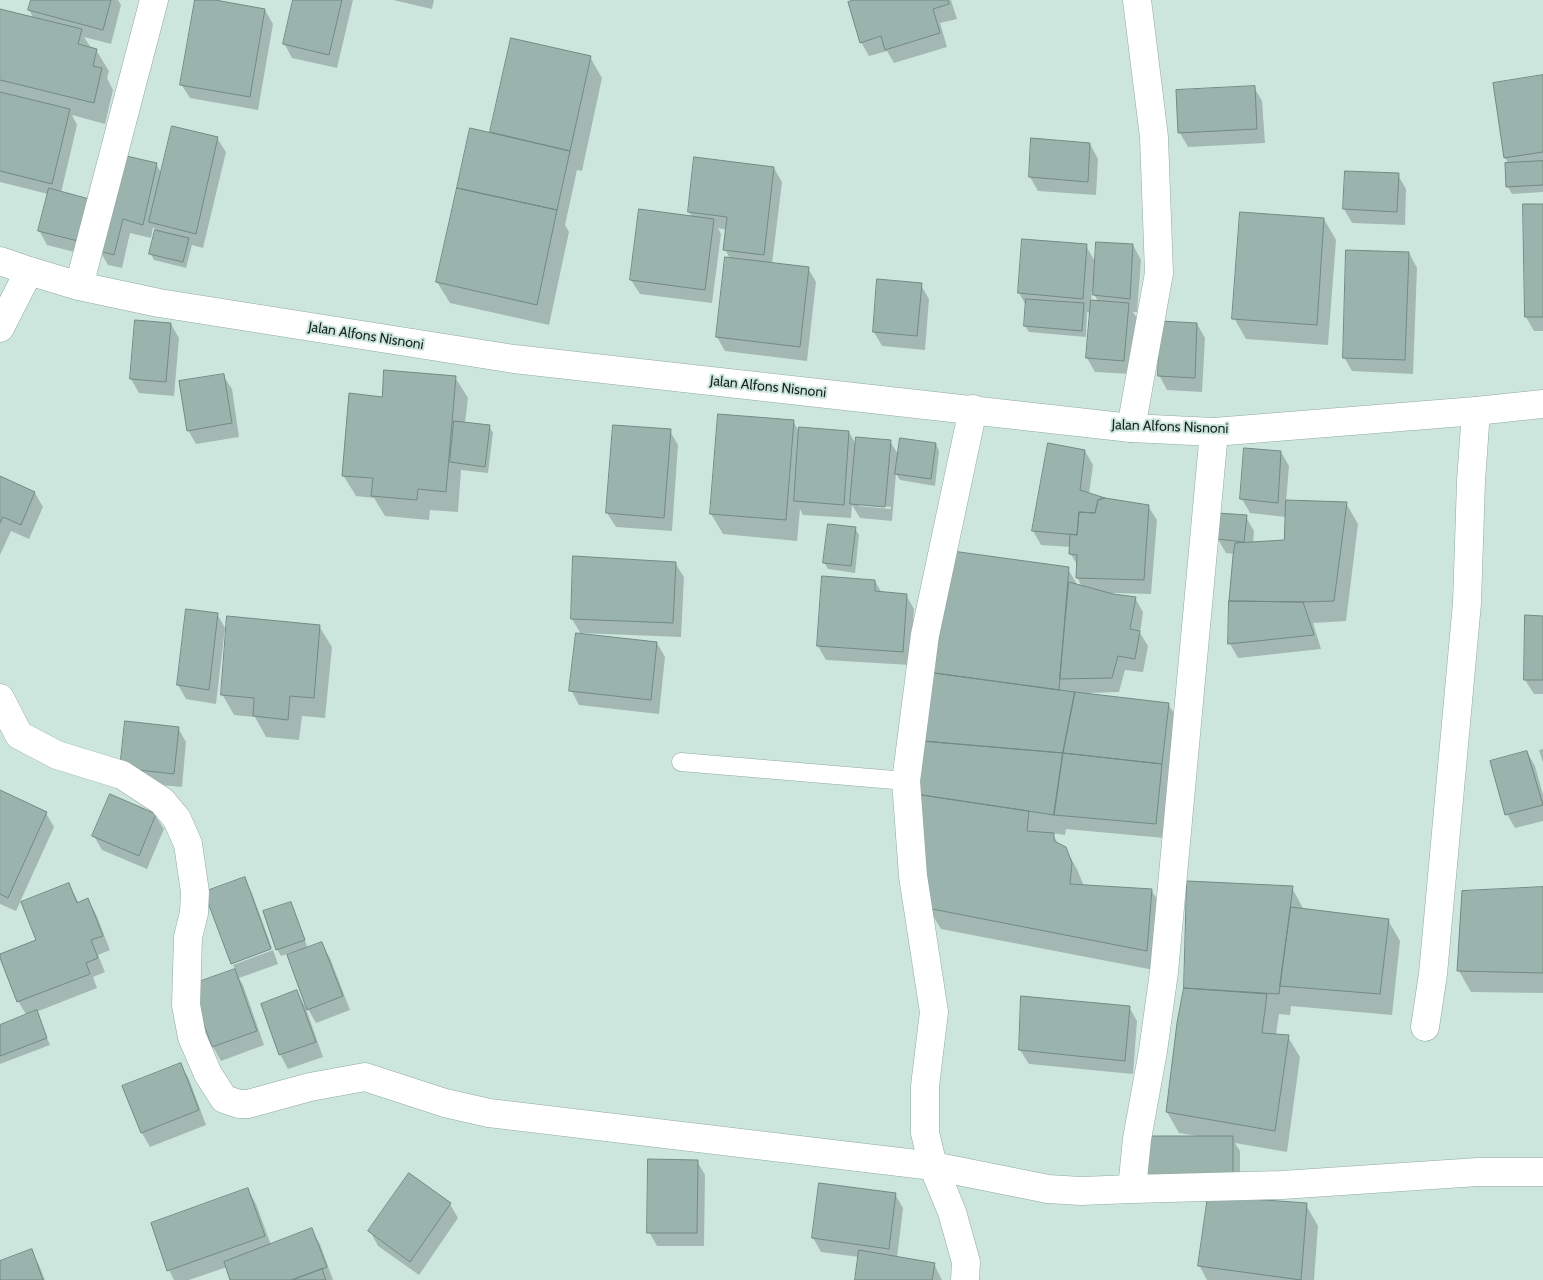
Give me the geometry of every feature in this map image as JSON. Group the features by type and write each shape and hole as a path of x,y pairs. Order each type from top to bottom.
{"street":[{"path":"79,286 154,0"},
{"path":"1131,428 1159,273 1154,137 1137,0"},
{"name":"Jalan Alfons Nisnoni","path":"0,261 79,286 159,302 514,359 1131,428 1214,432 1476,412 1543,404"},
{"path":"0,328 28,271"},
{"path":"966,1280 966,1262 952,1212 933,1166 925,1134 926,1086 934,1012 913,876 906,781 925,635 973,409"},
{"path":"1425,1027 1434,974 1466,603 1476,412"},
{"path":"1132,1189 1137,1139 1153,1051 1164,972 1214,432"},
{"path":"0,698 19,734 57,755 122,775 162,801 177,819 188,844 195,892 194,913 188,937 186,1005 192,1037 208,1074 224,1099 238,1104 248,1104 310,1087 365,1077 446,1103 489,1113 933,1166 1048,1190 1081,1191 1282,1185 1478,1172 1543,1172"}],"lane":[{"path":"681,762 906,781"}],"building":[{"path":"31,0 111,0 103,30 28,10"},
{"path":"195,0 215,0 265,9 250,97 180,85"},
{"path":"293,0 342,0 329,55 283,44"},
{"path":"854,0 948,0 949,4 933,9 940,33 885,50 881,36 860,43 848,2"},
{"path":"0,9 82,29 78,44 97,49 93,66 102,68 94,103 0,80"},
{"path":"511,38 591,56 570,151 490,132"},
{"path":"1543,75 1543,152 1504,158 1493,83"},
{"path":"1255,86 1257,129 1178,133 1176,90"},
{"path":"0,92 70,109 52,184 0,171"},
{"path":"172,126 218,137 196,234 149,222"},
{"path":"470,128 570,151 557,210 457,188"},
{"path":"1031,138 1090,143 1088,182 1029,177"},
{"path":"122,155 157,163 143,225 123,219 114,255 99,251"},
{"path":"694,157 774,167 764,255 723,250 727,217 688,212"},
{"path":"1543,161 1543,185 1506,187 1505,163"},
{"path":"1345,171 1399,173 1397,212 1343,209"},
{"path":"49,188 89,199 78,241 38,231"},
{"path":"457,188 557,210 537,305 436,282"},
{"path":"1523,204 1543,204 1543,317 1525,317"},
{"path":"639,209 714,219 705,290 630,280"},
{"path":"1240,212 1324,218 1317,325 1232,319"},
{"path":"155,230 189,238 183,262 149,254"},
{"path":"1022,239 1087,244 1083,299 1018,293"},
{"path":"1096,242 1133,244 1130,299 1093,295"},
{"path":"1346,250 1409,252 1405,360 1343,358"},
{"path":"725,257 809,267 800,347 716,337"},
{"path":"877,279 922,283 917,336 873,332"},
{"path":"1026,299 1084,303 1082,331 1024,326"},
{"path":"1091,300 1129,303 1124,361 1086,358"},
{"path":"135,320 171,323 166,382 130,379"},
{"path":"1160,321 1197,323 1195,378 1158,376"},
{"path":"384,370 456,376 446,492 418,489 417,500 371,496 373,478 342,476 349,393 382,397"},
{"path":"224,374 232,423 187,431 179,381"},
{"path":"718,414 794,420 786,520 710,514"},
{"path":"454,421 490,425 485,467 450,462"},
{"path":"613,425 671,429 664,518 606,513"},
{"path":"799,427 849,431 844,505 794,501"},
{"path":"856,437 891,440 885,507 850,504"},
{"path":"900,438 936,443 931,479 895,474"},
{"path":"1048,443 1085,450 1080,490 1105,498 1098,500 1095,513 1079,512 1077,535 1032,531"},
{"path":"1244,448 1281,451 1278,503 1240,499"},
{"path":"0,476 35,492 21,525 3,517 0,523"},
{"path":"1105,498 1149,505 1144,580 1076,578 1077,555 1069,554 1070,534 1077,535 1079,512 1095,513 1098,500"},
{"path":"1286,500 1347,502 1334,601 1229,601 1235,543 1284,540"},
{"path":"1218,513 1247,515 1244,542 1217,539"},
{"path":"828,524 856,527 851,566 823,563"},
{"path":"952,551 1069,567 1059,690 934,673"},
{"path":"573,556 676,562 673,623 571,619"},
{"path":"822,576 875,580 875,591 907,594 903,652 817,646"},
{"path":"1069,582 1113,594 1136,597 1130,629 1140,631 1135,659 1118,656 1112,678 1060,679"},
{"path":"1229,601 1303,602 1314,635 1228,644"},
{"path":"186,609 218,613 209,690 177,685"},
{"path":"1525,615 1543,616 1543,680 1524,680"},
{"path":"227,616 320,625 314,698 290,696 288,720 253,716 254,698 221,695"},
{"path":"576,633 657,642 651,700 569,691"},
{"path":"934,673 1075,692 1063,753 922,741"},
{"path":"1075,692 1169,703 1162,764 1063,753"},
{"path":"125,721 179,727 174,774 120,768"},
{"path":"922,741 1063,753 1054,815 915,794"},
{"path":"1527,751 1543,805 1505,815 1490,761"},
{"path":"1063,753 1162,764 1156,824 1054,815"},
{"path":"0,790 47,812 8,898 0,894"},
{"path":"110,794 156,814 139,856 92,836"},
{"path":"915,794 1029,811 1027,831 1054,833 1054,841 1066,847 1072,863 1070,884 1152,889 1147,951 927,908"},
{"path":"245,877 271,949 231,964 204,892"},
{"path":"1187,881 1293,886 1279,994 1184,988"},
{"path":"69,883 77,903 88,898 103,936 91,940 98,958 86,963 90,974 17,1002 0,954 36,940 21,902"},
{"path":"1543,887 1543,973 1457,971 1462,891"},
{"path":"291,902 305,940 276,950 263,911"},
{"path":"1291,907 1389,919 1380,994 1280,986"},
{"path":"322,942 343,996 307,1010 287,955"},
{"path":"235,969 257,1031 212,1047 190,985"},
{"path":"1184,988 1267,994 1262,1033 1289,1035 1275,1131 1166,1112 1177,1023"},
{"path":"297,990 316,1042 279,1055 261,1004"},
{"path":"1021,996 1130,1006 1125,1061 1019,1050"},
{"path":"37,1010 47,1038 0,1056 0,1025"},
{"path":"181,1063 199,1110 141,1133 122,1086"},
{"path":"1148,1136 1233,1136 1233,1175 1145,1175"},
{"path":"648,1159 698,1160 697,1233 647,1233"},
{"path":"409,1173 451,1203 410,1262 368,1231"},
{"path":"819,1183 896,1193 889,1249 812,1238"},
{"path":"248,1188 265,1236 167,1271 151,1223"},
{"path":"1208,1196 1307,1203 1301,1280 1198,1266"},
{"path":"312,1228 327,1267 292,1280 230,1280 224,1262"},
{"path":"32,1249 43,1280 0,1280 0,1261"},
{"path":"859,1250 935,1263 932,1280 855,1280"},
{"path":"322,1269 326,1280 292,1280"}]}
